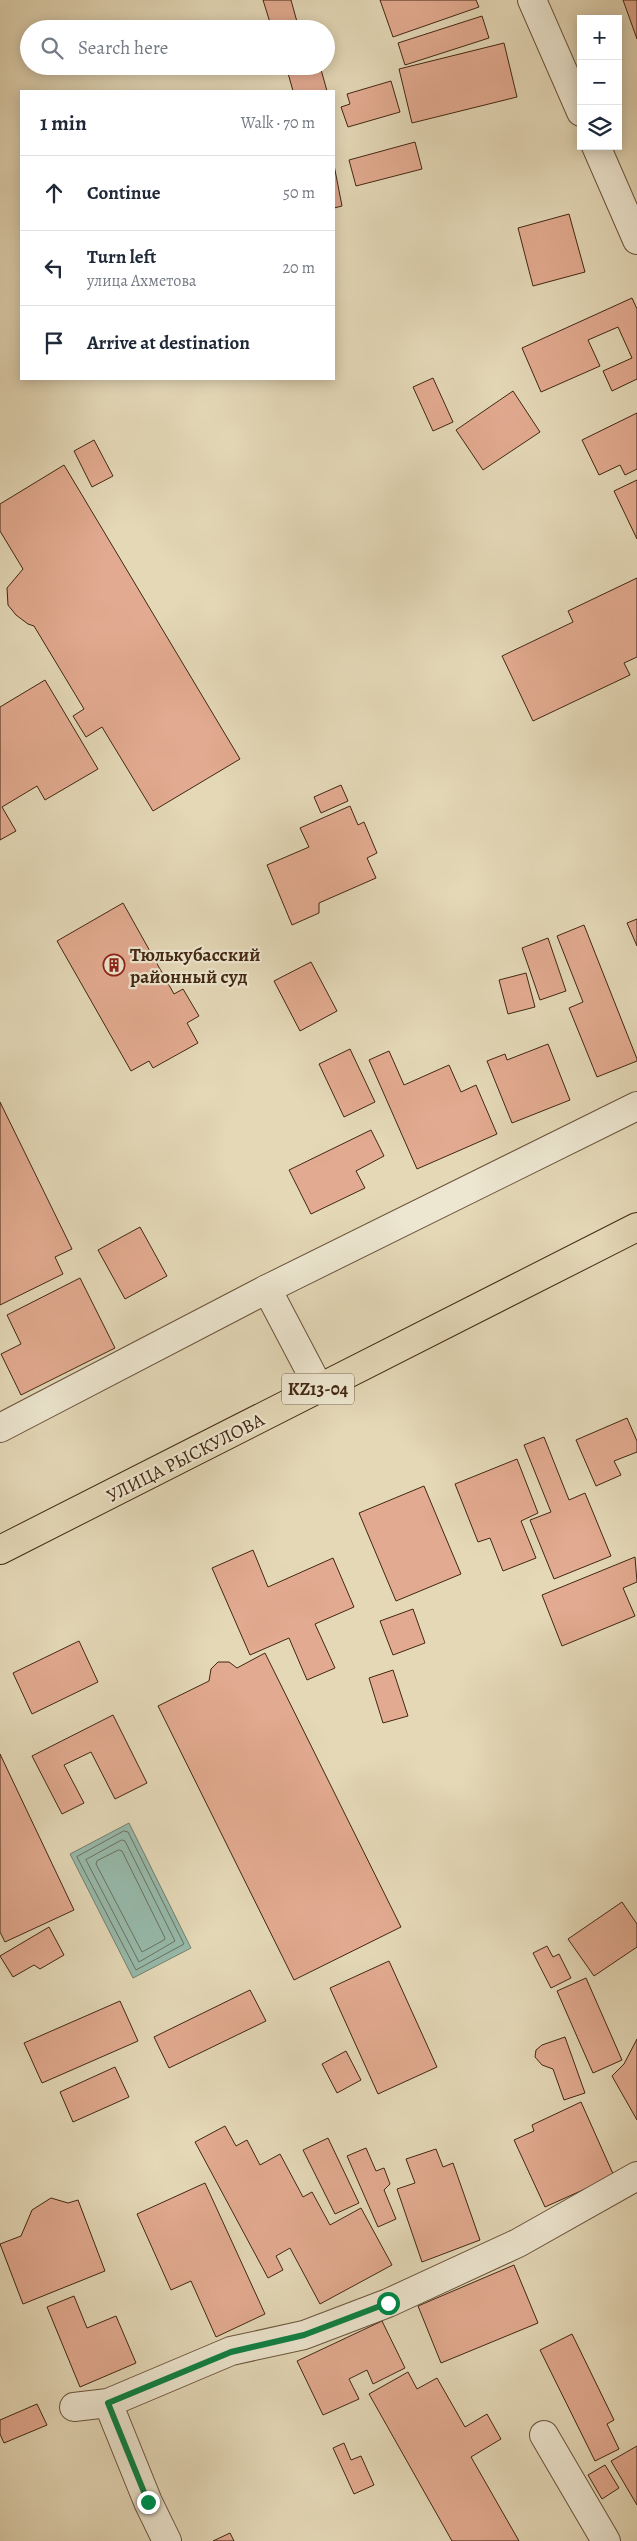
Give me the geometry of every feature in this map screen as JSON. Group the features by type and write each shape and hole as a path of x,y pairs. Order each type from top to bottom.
{"main road":[{"name":"УЛИЦА РЫСКУЛОВА","path":"0,1550 637,1227"}],"street":[{"path":"532,0 578,105"},
{"path":"598,150 637,240"},
{"path":"0,1428 266,1289 637,1106"},
{"path":"266,1289 319,1388"},
{"path":"74,2407 108,2403 231,2352 304,2335 388,2303 518,2243 637,2176"},
{"path":"108,2403 148,2502 167,2541"},
{"path":"544,2435 606,2541"}],"water":[{"path":"129,1823 191,1948 133,1978 70,1854"}],"building":[{"path":"263,0 291,0 297,20 269,20"},
{"path":"380,0 476,0 479,7 393,37"},
{"path":"623,0 637,0 637,39"},
{"path":"482,16 489,38 405,65 398,43"},
{"path":"504,43 517,97 412,123 399,69"},
{"path":"289,75 323,75 327,90 293,90"},
{"path":"391,81 400,112 348,127 341,107 350,104 347,94"},
{"path":"415,142 422,169 356,186 349,160"},
{"path":"335,170 342,206 335,208"},
{"path":"569,214 585,272 533,286 518,228"},
{"path":"632,298 637,309 637,379 612,391 603,371 632,358 618,327 588,340 600,366 541,392 522,348"},
{"path":"433,378 453,422 433,431 413,387"},
{"path":"513,391 540,432 483,470 456,430"},
{"path":"637,413 637,469 625,475 620,465 599,475 582,440"},
{"path":"94,440 113,476 92,487 74,451"},
{"path":"64,465 240,759 153,811 102,727 86,737 73,716 84,709 34,626 16,615 8,605 7,588 23,569 0,531 0,504"},
{"path":"637,480 637,539 614,491"},
{"path":"637,578 637,657 624,663 630,675 533,721 502,656 573,622 568,611"},
{"path":"45,680 98,769 45,800 37,786 2,807 16,831 0,840 0,707"},
{"path":"341,785 348,801 321,813 314,797"},
{"path":"350,806 358,825 364,822 377,853 367,858 376,878 319,903 319,913 292,925 267,865 309,847 300,828"},
{"name":"Тюлькубасский районный суд","path":"123,903 174,994 183,989 199,1016 187,1023 198,1043 153,1068 149,1061 131,1071 57,941"},
{"path":"637,919 637,946 627,923"},
{"path":"584,925 637,1059 637,1061 597,1077 569,1008 583,1002 557,936"},
{"path":"548,938 566,991 540,1000 522,948"},
{"path":"311,962 337,1011 300,1031 274,981"},
{"path":"526,973 535,1007 508,1014 499,980"},
{"path":"548,1044 570,1100 512,1123 487,1061 505,1054 507,1060"},
{"path":"350,1049 375,1102 344,1117 319,1064"},
{"path":"389,1051 404,1085 449,1065 461,1092 476,1085 497,1134 417,1169 369,1060"},
{"path":"0,1102 72,1249 55,1257 63,1274 0,1305"},
{"path":"371,1130 384,1156 356,1171 365,1188 311,1214 289,1170"},
{"path":"140,1227 167,1276 125,1299 98,1250"},
{"path":"80,1278 115,1348 21,1395 1,1354 21,1344 7,1315"},
{"path":"627,1418 637,1441 637,1452 614,1461 621,1475 596,1486 576,1440"},
{"path":"544,1437 569,1500 585,1493 611,1556 554,1579 530,1520 551,1512 524,1445"},
{"path":"517,1459 538,1513 521,1521 536,1558 503,1571 490,1538 478,1542 455,1484"},
{"path":"424,1486 461,1574 396,1601 359,1513"},
{"path":"253,1550 268,1587 333,1558 354,1607 315,1624 335,1668 307,1680 289,1638 250,1655 212,1568"},
{"path":"635,1557 637,1582 623,1588 635,1616 562,1646 542,1595"},
{"path":"413,1609 425,1643 393,1655 380,1621"},
{"path":"79,1641 98,1682 32,1714 13,1673"},
{"path":"265,1653 401,1927 294,1980 158,1706 209,1681 211,1669 218,1662 229,1662 237,1668"},
{"path":"393,1670 408,1716 383,1723 369,1678"},
{"path":"113,1715 147,1783 115,1799 91,1752 64,1765 84,1803 62,1814 32,1756"},
{"path":"0,1754 74,1910 5,1942 0,1932"},
{"path":"622,1902 637,1924 637,1947 594,1976 568,1939"},
{"path":"49,1927 64,1955 40,1969 34,1965 13,1977 0,1956"},
{"path":"547,1946 553,1957 559,1954 571,1978 551,1988 533,1953"},
{"path":"389,1961 437,2067 378,2094 330,1988"},
{"path":"586,1978 622,2060 593,2073 557,1991"},
{"path":"250,1990 266,2021 169,2068 154,2037"},
{"path":"120,2001 138,2041 42,2083 24,2043"},
{"path":"565,2037 585,2093 564,2100 553,2069 542,2065 535,2057 536,2050 542,2045"},
{"path":"637,2039 637,2120 612,2076 624,2064"},
{"path":"346,2051 361,2080 337,2093 322,2064"},
{"path":"115,2067 129,2097 73,2122 60,2092"},
{"path":"581,2102 614,2176 545,2207 514,2140 534,2131 532,2125"},
{"path":"225,2126 236,2146 247,2140 260,2165 280,2154 303,2197 312,2192 330,2225 361,2208 392,2265 320,2304 290,2248 276,2256 283,2270 268,2278 195,2142"},
{"path":"328,2138 359,2203 335,2214 303,2150"},
{"path":"366,2148 376,2171 384,2168 390,2184 384,2190 396,2219 378,2227 347,2156"},
{"path":"436,2149 443,2167 453,2163 480,2240 422,2262 397,2189 415,2183 406,2159"},
{"path":"205,2183 265,2314 216,2337 191,2281 171,2290 137,2214"},
{"path":"51,2198 68,2203 78,2200 105,2271 23,2304 0,2244 21,2236 32,2210"},
{"path":"514,2265 538,2323 441,2363 418,2306"},
{"path":"74,2296 87,2328 116,2316 136,2363 80,2387 47,2307"},
{"path":"382,2321 405,2368 373,2384 367,2370 349,2379 359,2399 323,2415 297,2361"},
{"path":"572,2334 614,2420 607,2424 619,2449 595,2461 540,2350"},
{"path":"408,2372 417,2389 437,2378 465,2427 487,2414 501,2439 471,2457 519,2541 452,2541 369,2394"},
{"path":"37,2404 47,2425 4,2443 0,2434 0,2420"},
{"path":"344,2443 351,2460 361,2456 374,2485 354,2494 333,2448"},
{"path":"637,2446 637,2505 611,2461"},
{"path":"605,2465 619,2488 602,2499 588,2475"},
{"path":"230,2533 234,2541 213,2541"}],"place":[{"name":"Тюлькубасский районный суд","path":"114,965"}],"route":[{"path":"148,2502 108,2403 231,2352 304,2335 388,2303"}]}
